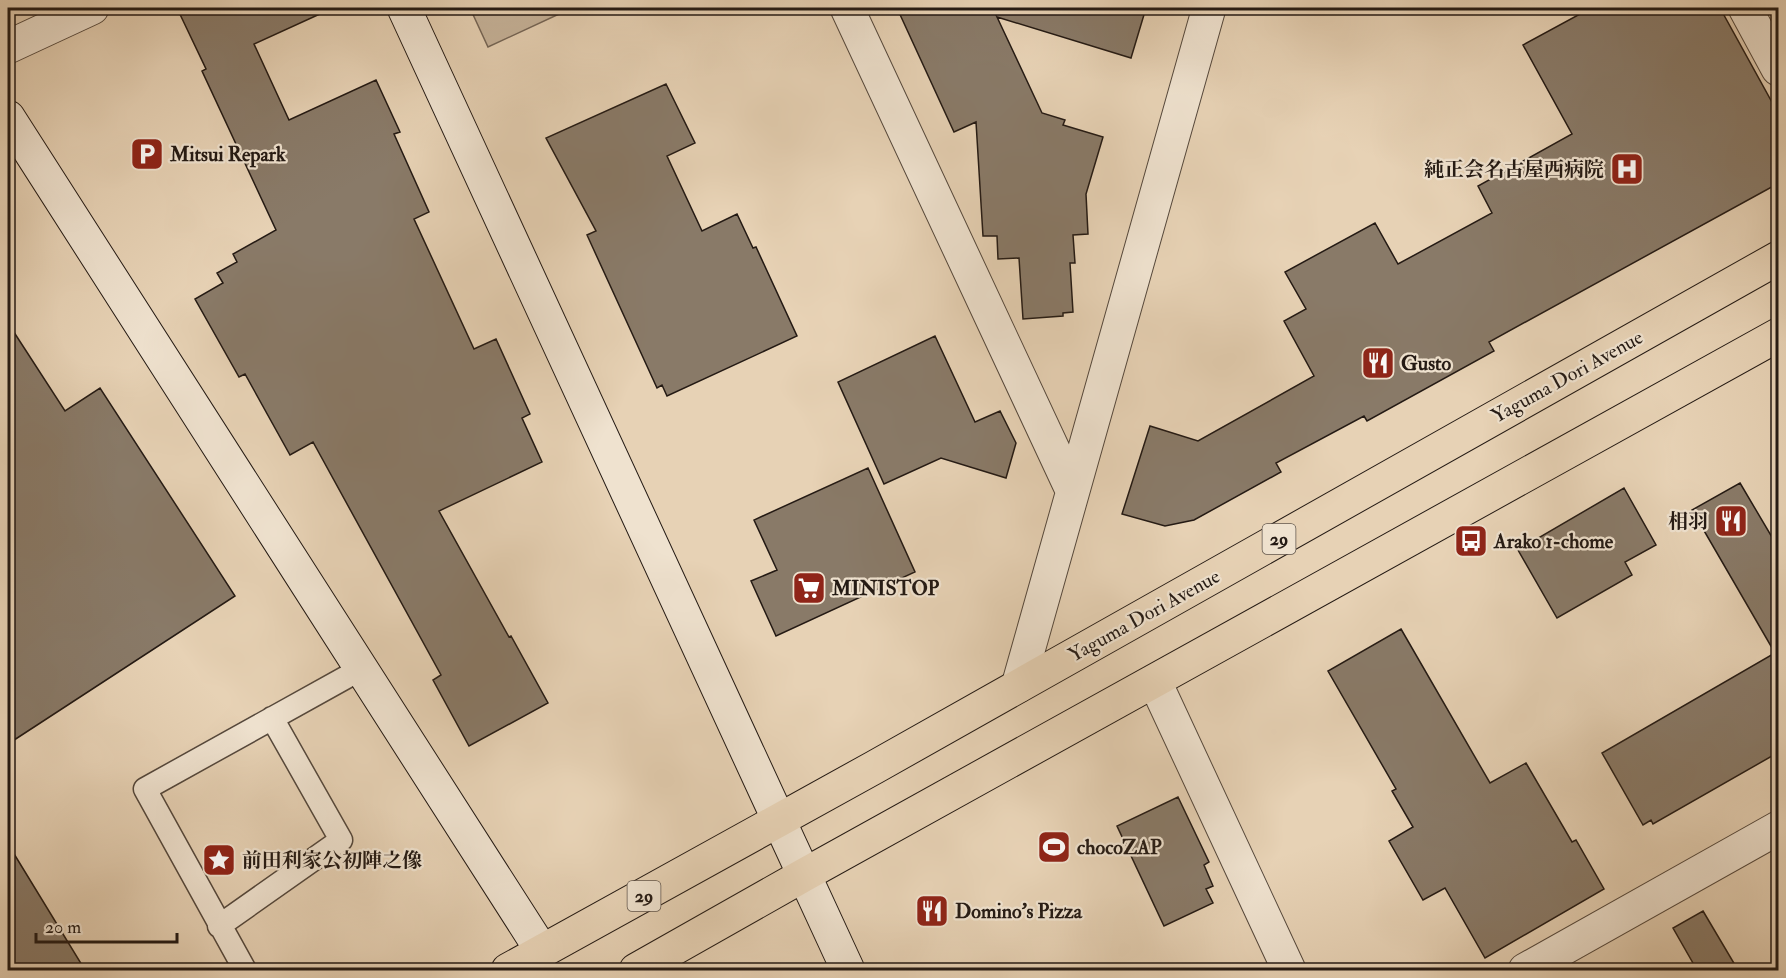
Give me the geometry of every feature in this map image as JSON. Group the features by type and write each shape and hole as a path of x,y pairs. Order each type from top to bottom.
{"main road":[{"name":"Yaguma Dori Avenue","path":"508,970 780,821 1779,258"},
{"path":"636,970 1779,335"}],"street":[{"path":"8,47 92,8"},
{"path":"404,8 848,970"},
{"path":"847,8 1072,490"},
{"path":"1018,686 1209,8"},
{"path":"1745,8 1779,69"},
{"path":"8,117 542,951"},
{"path":"1155,682 1288,970"},
{"path":"1525,970 1779,828"}],"lane":[{"path":"244,970 145,789 361,669"},
{"path":"219,926 341,840 272,718"}],"shaded area":[{"path":"470,8 572,8 488,47"}],"building":[{"path":"177,8 333,8 254,44 289,120 376,80 400,132 394,134 429,212 414,219 474,349 496,339 530,414 522,418 542,462 439,511 548,703 469,746 433,680 441,675 313,442 290,455 245,374 239,377 195,299 223,283 217,273 237,262 233,254 276,230 202,71 206,69"},
{"path":"897,8 992,8 996,15 997,8 1146,8 1131,58 997,17 1042,113 1065,120 1063,125 1103,137 1086,194 1088,234 1073,235 1075,263 1070,263 1073,312 1063,313 1063,316 1023,319 1019,258 998,259 997,236 983,236 976,122 954,132"},
{"path":"1591,8 1720,8 1779,115 1779,183 1489,342 1494,351 1367,421 1364,416 1276,463 1281,472 1194,520 1165,526 1122,514 1150,426 1198,441 1314,376 1284,321 1306,309 1285,272 1375,223 1398,264 1492,213 1478,186 1572,134 1523,45"},
{"path":"666,84 695,143 667,156 702,231 737,214 753,248 756,247 797,336 667,396 662,385 657,388 587,235 596,231 546,138"},
{"path":"8,323 65,411 100,388 235,596 8,744"},
{"path":"935,336 975,422 1000,411 1016,443 1006,478 941,458 884,484 838,382"},
{"path":"868,468 915,572 776,636 751,581 777,570 754,520"},
{"path":"1740,483 1779,549 1779,752 1653,824 1651,820 1643,825 1602,753 1775,653 1692,510"},
{"path":"1624,488 1656,545 1625,562 1632,575 1557,618 1518,550"},
{"path":"1401,629 1490,783 1526,763 1572,842 1576,840 1604,889 1485,958 1445,888 1423,900 1389,841 1413,827 1392,791 1396,789 1328,671"},
{"path":"1178,797 1209,862 1204,865 1213,886 1206,889 1213,903 1164,926 1117,826"},
{"path":"8,844 85,970 8,970"},
{"path":"1703,911 1738,970 1697,970 1673,928"}],"place":[{"name":"Mitsui Repark","path":"147,154"},
{"name":"純正会名古屋西病院","path":"1627,169"},
{"name":"Gusto","path":"1378,363"},
{"name":"相羽","path":"1731,521"},
{"name":"Arako 1-chome","path":"1471,541"},
{"name":"MINISTOP","path":"809,588"},
{"name":"chocoZAP","path":"1054,847"},
{"name":"前田利家公初陣之像","path":"219,860"},
{"name":"Domino's Pizza","path":"932,911"}]}
